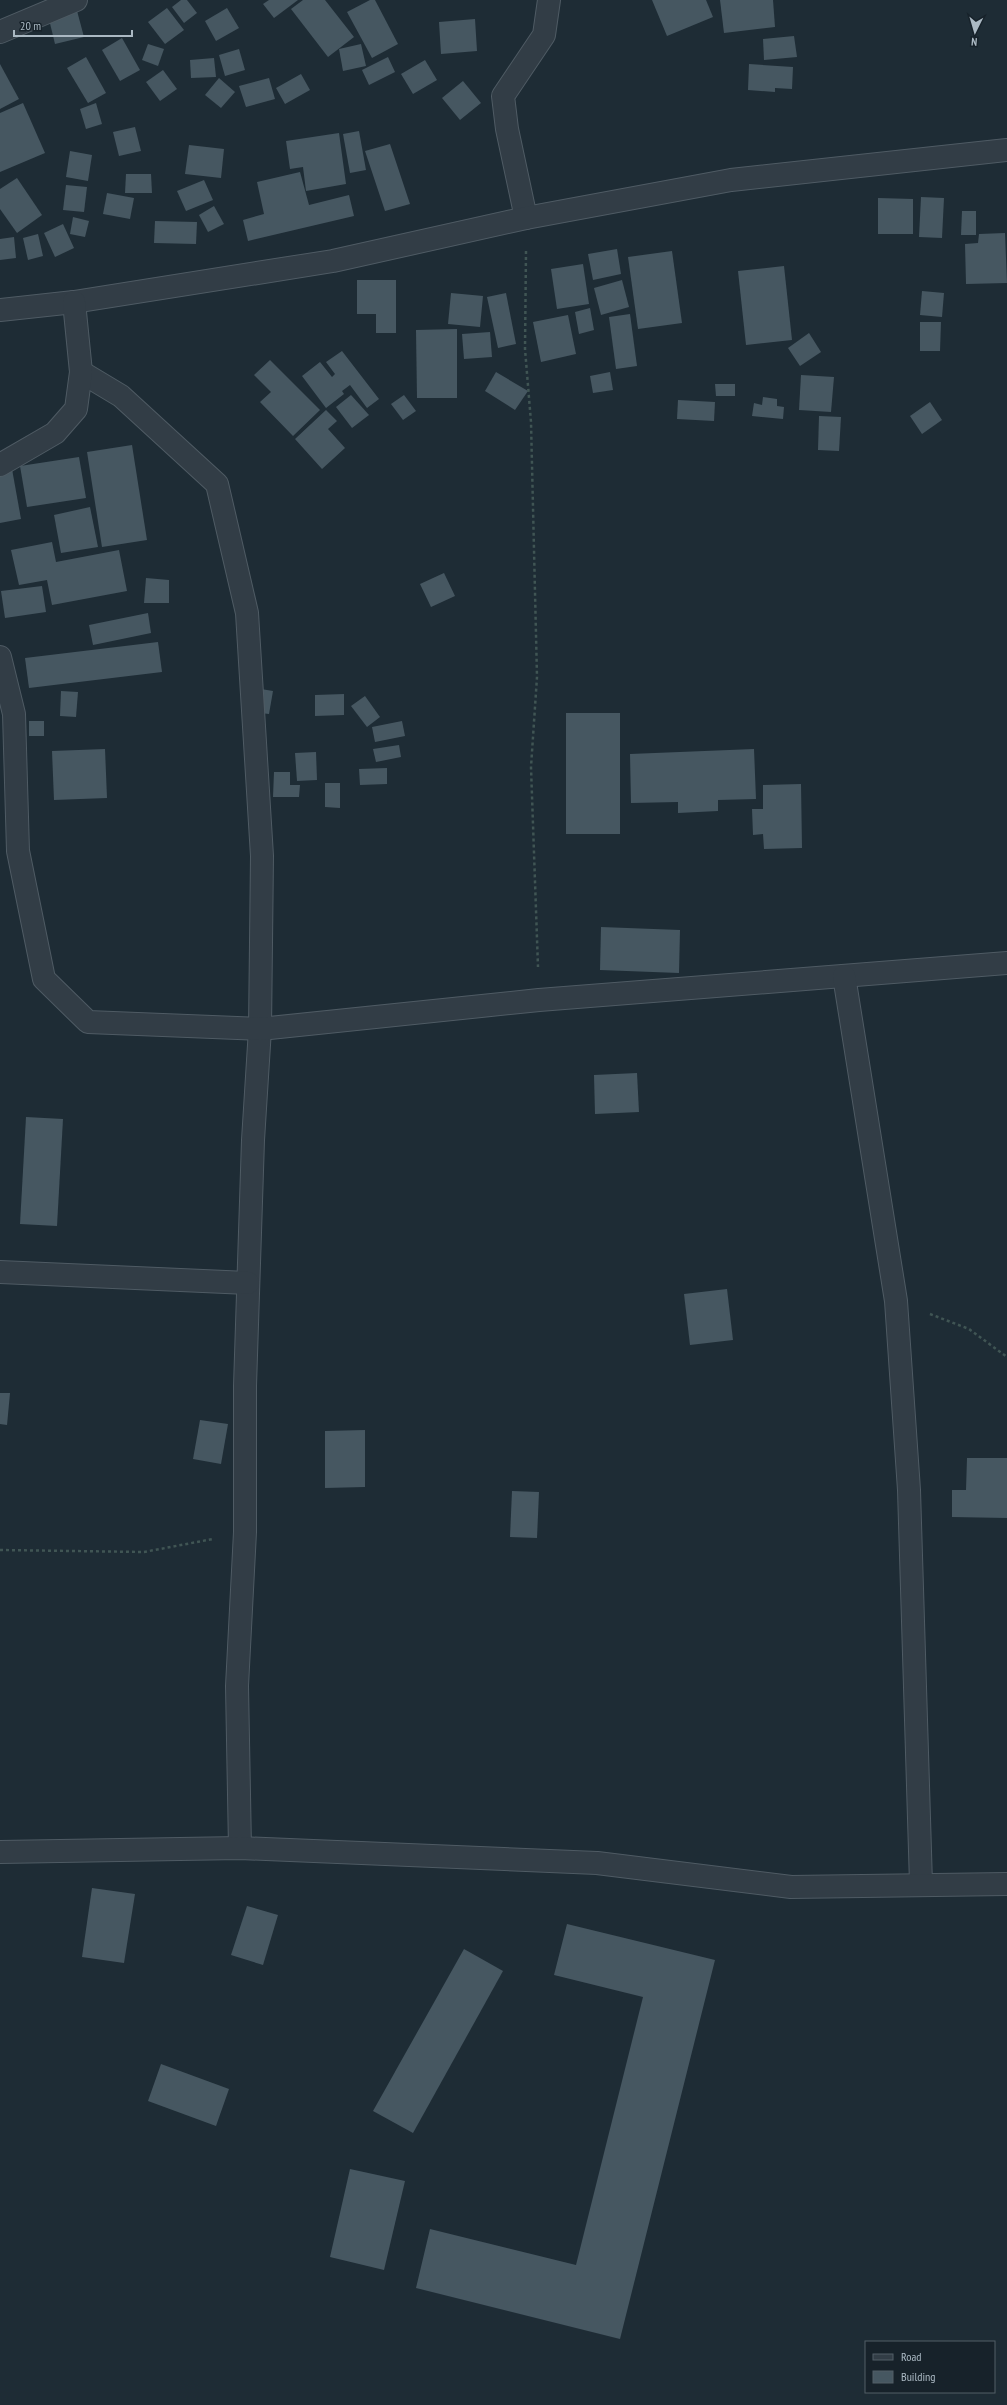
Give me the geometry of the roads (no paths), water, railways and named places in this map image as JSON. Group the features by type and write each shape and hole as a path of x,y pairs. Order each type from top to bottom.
{"street":[{"path":"0,32 76,0"},
{"path":"526,218 507,129 503,96 544,35 549,0"},
{"path":"0,310 74,302 333,261 526,218 731,180 1007,150"},
{"path":"0,465 55,433 76,409 81,372 74,302"},
{"path":"81,372 121,396 216,484 247,613 262,856 260,1029 253,1140 245,1386 245,1532 236,1686 240,1848"},
{"path":"0,657 14,714 18,851 44,979 88,1022 260,1029 539,1000 1007,963"},
{"path":"844,976 896,1301 909,1490 921,1884"},
{"path":"0,1272 248,1283"},
{"path":"0,1852 240,1848 597,1863 791,1887 1007,1884"}]}
